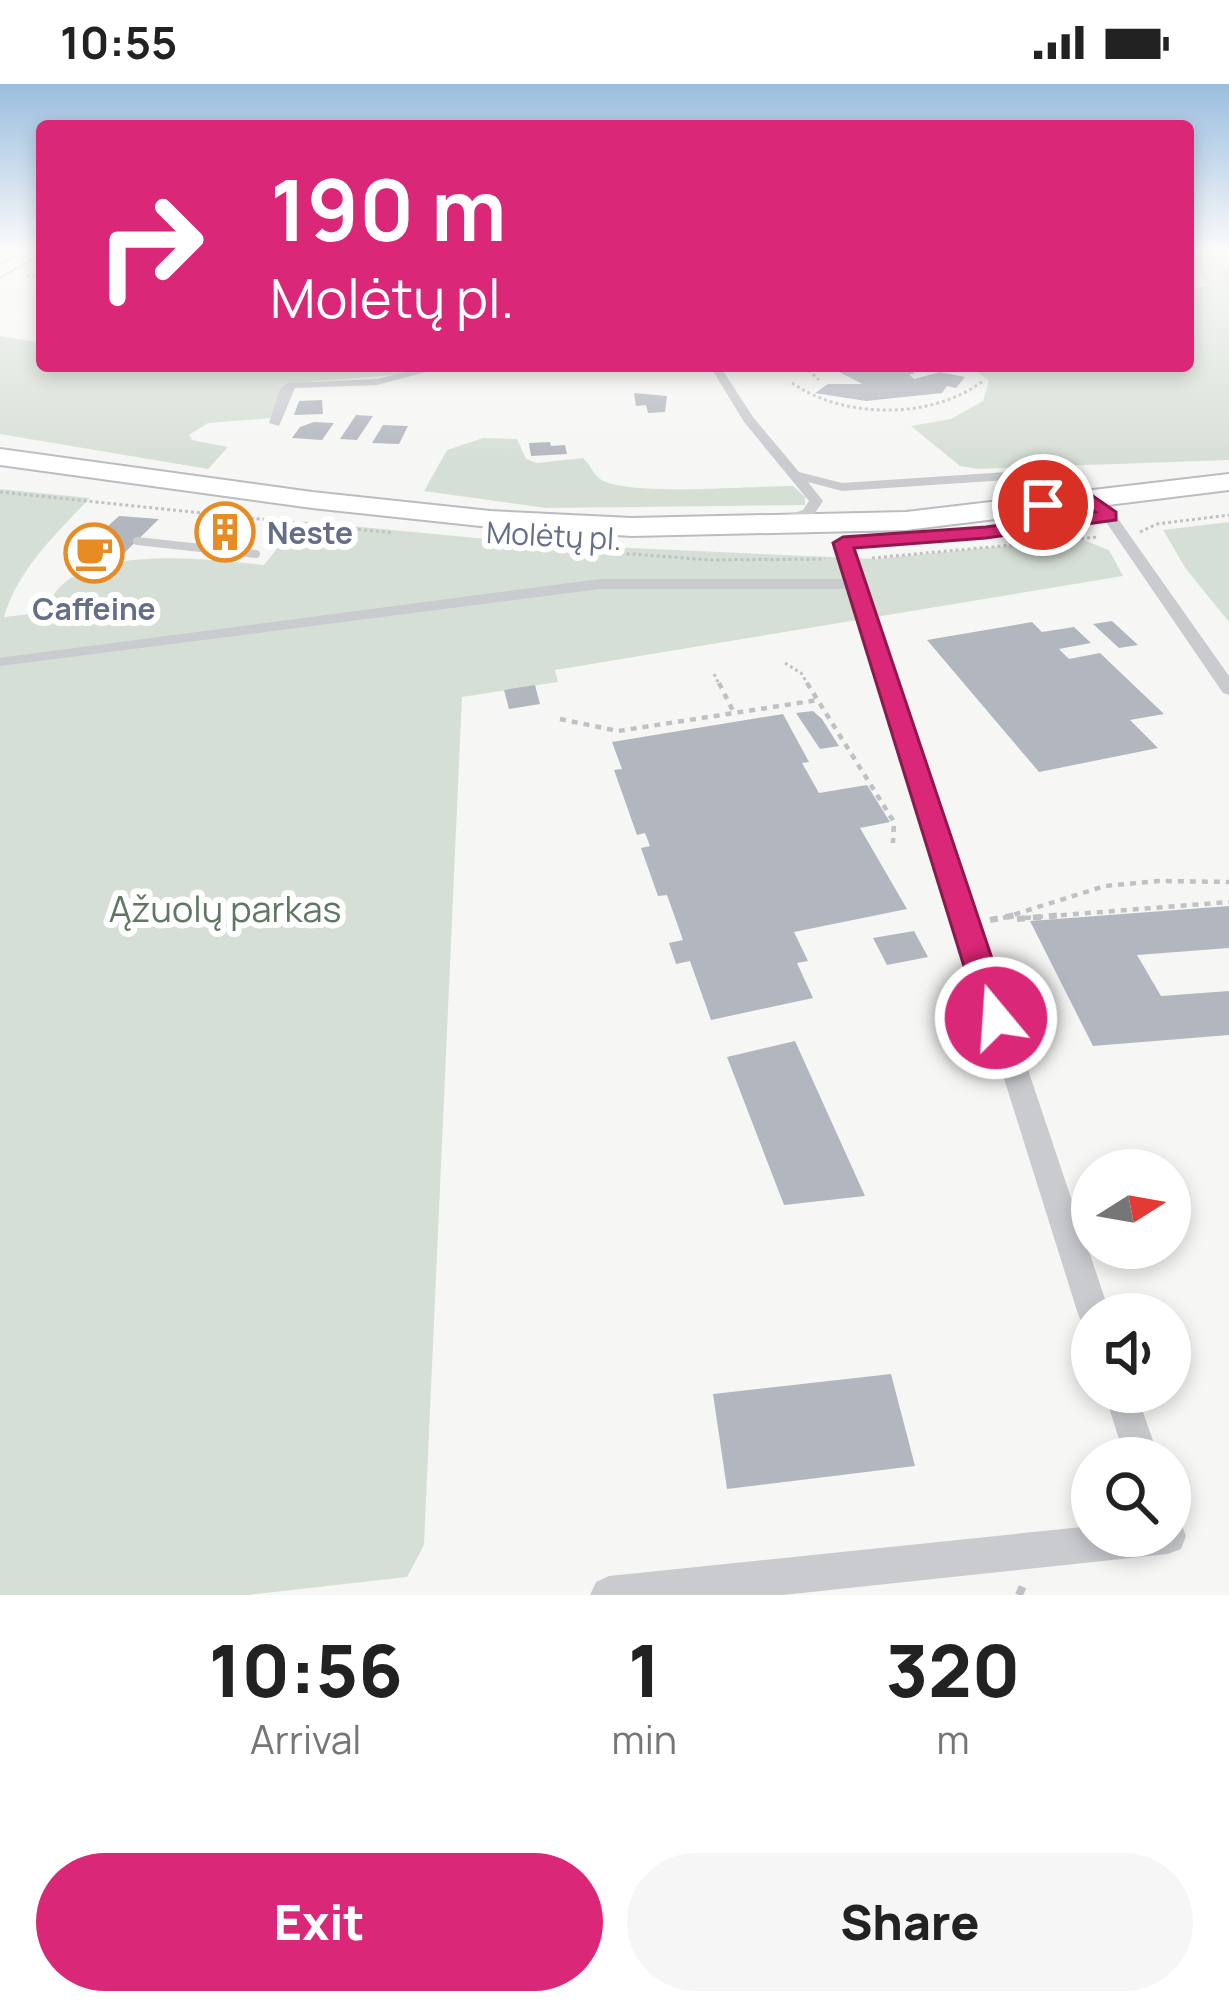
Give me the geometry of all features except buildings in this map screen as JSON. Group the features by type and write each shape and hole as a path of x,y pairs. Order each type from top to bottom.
{"highway":[{"name":"Molėtų pl.","path":"0,458 188,487 490,519 632,527 759,527 1229,500"},
{"name":"Molėtų pl.","path":"0,481 487,532 843,543 986,533 1229,482"}],"street":[{"path":"275,423 286,388 292,385 377,382 419,372"},
{"path":"719,372 748,419 817,501 808,513 759,527"},
{"path":"799,476 842,487 1035,474 1067,481 1100,507 1229,689"},
{"path":"843,543 1087,1293"},
{"path":"5,662 600,584 857,584"},
{"path":"609,1595 1071,1546"}],"lane":[{"path":"76,534 97,536"},
{"path":"137,541 256,554"}],"path":[{"path":"810,372 819,380"},
{"path":"792,383 812,399 867,410 962,399 983,381"},
{"path":"0,492 106,503"},
{"path":"1157,524 1229,515"},
{"path":"784,663 801,673 894,822 892,843"},
{"path":"714,674 734,713"},
{"path":"560,719 618,731 818,700"},
{"path":"1011,920 1032,906 1090,889 1159,880 1229,882"},
{"path":"964,921 1229,902"}],"green space":[{"path":"1194,323 1229,323 1229,460 977,469 960,466 911,426 951,419 983,401 989,381 978,372 1194,372"},
{"path":"0,336 36,342 36,372 404,372 293,383 283,387 272,418 208,423 189,435 192,440 228,447 208,469 0,434"},
{"path":"483,438 517,439 526,459 537,463 583,458 600,479 614,484 662,489 793,486 805,497 805,505 546,508 424,491 447,450"},
{"name":"Ąžuolų parkas","path":"0,489 90,498 28,568 4,617 39,613 64,583 107,564 161,558 264,565 299,521 540,544 875,559 1081,539 1109,550 1123,576 555,670 558,682 462,697 424,1545 407,1577 248,1595 0,1595"},
{"path":"1229,522 1229,622 1186,569 1163,530"}],"place":[{"name":"Neste","path":"225,532"},
{"name":"Caffeine","path":"94,553"}],"route":[{"path":"996,1018 843,543 986,533 1109,516 1090,499 1043,505"}]}
